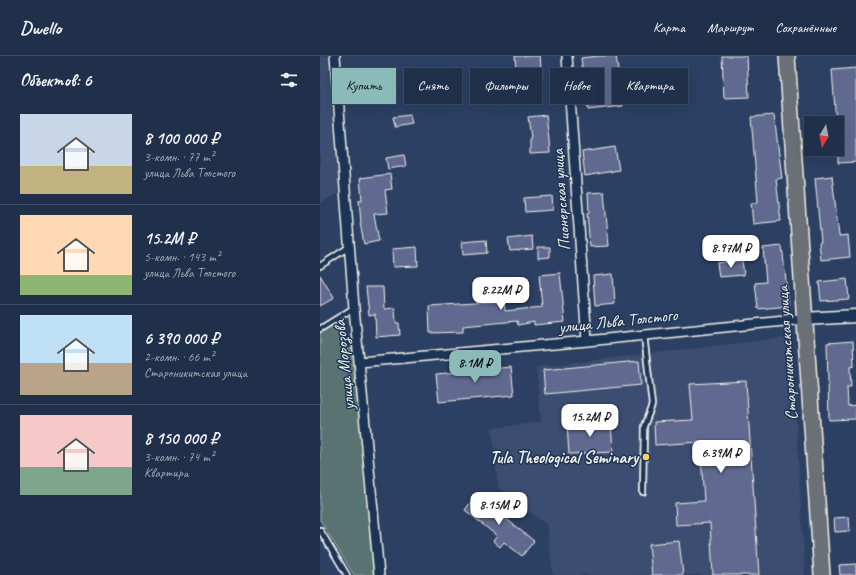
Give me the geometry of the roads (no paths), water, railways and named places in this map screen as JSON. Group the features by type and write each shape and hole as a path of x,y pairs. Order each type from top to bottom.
{"main road":[{"name":"Староникитская улица","path":"787,56 822,575"}],"street":[{"name":"улица Морозова","path":"335,56 354,308 379,575"},
{"name":"Пионерская улица","path":"567,56 587,341"},
{"name":"улица Льва Толстого","path":"360,362 644,336 804,319 856,316"}],"lane":[{"path":"320,266 350,247"},
{"path":"320,329 354,308"},
{"path":"643,492 644,426 652,405 644,336"},
{"path":"320,530 347,575"}],"place":[{"name":"Tula Theological Seminary","path":"646,457"}]}
